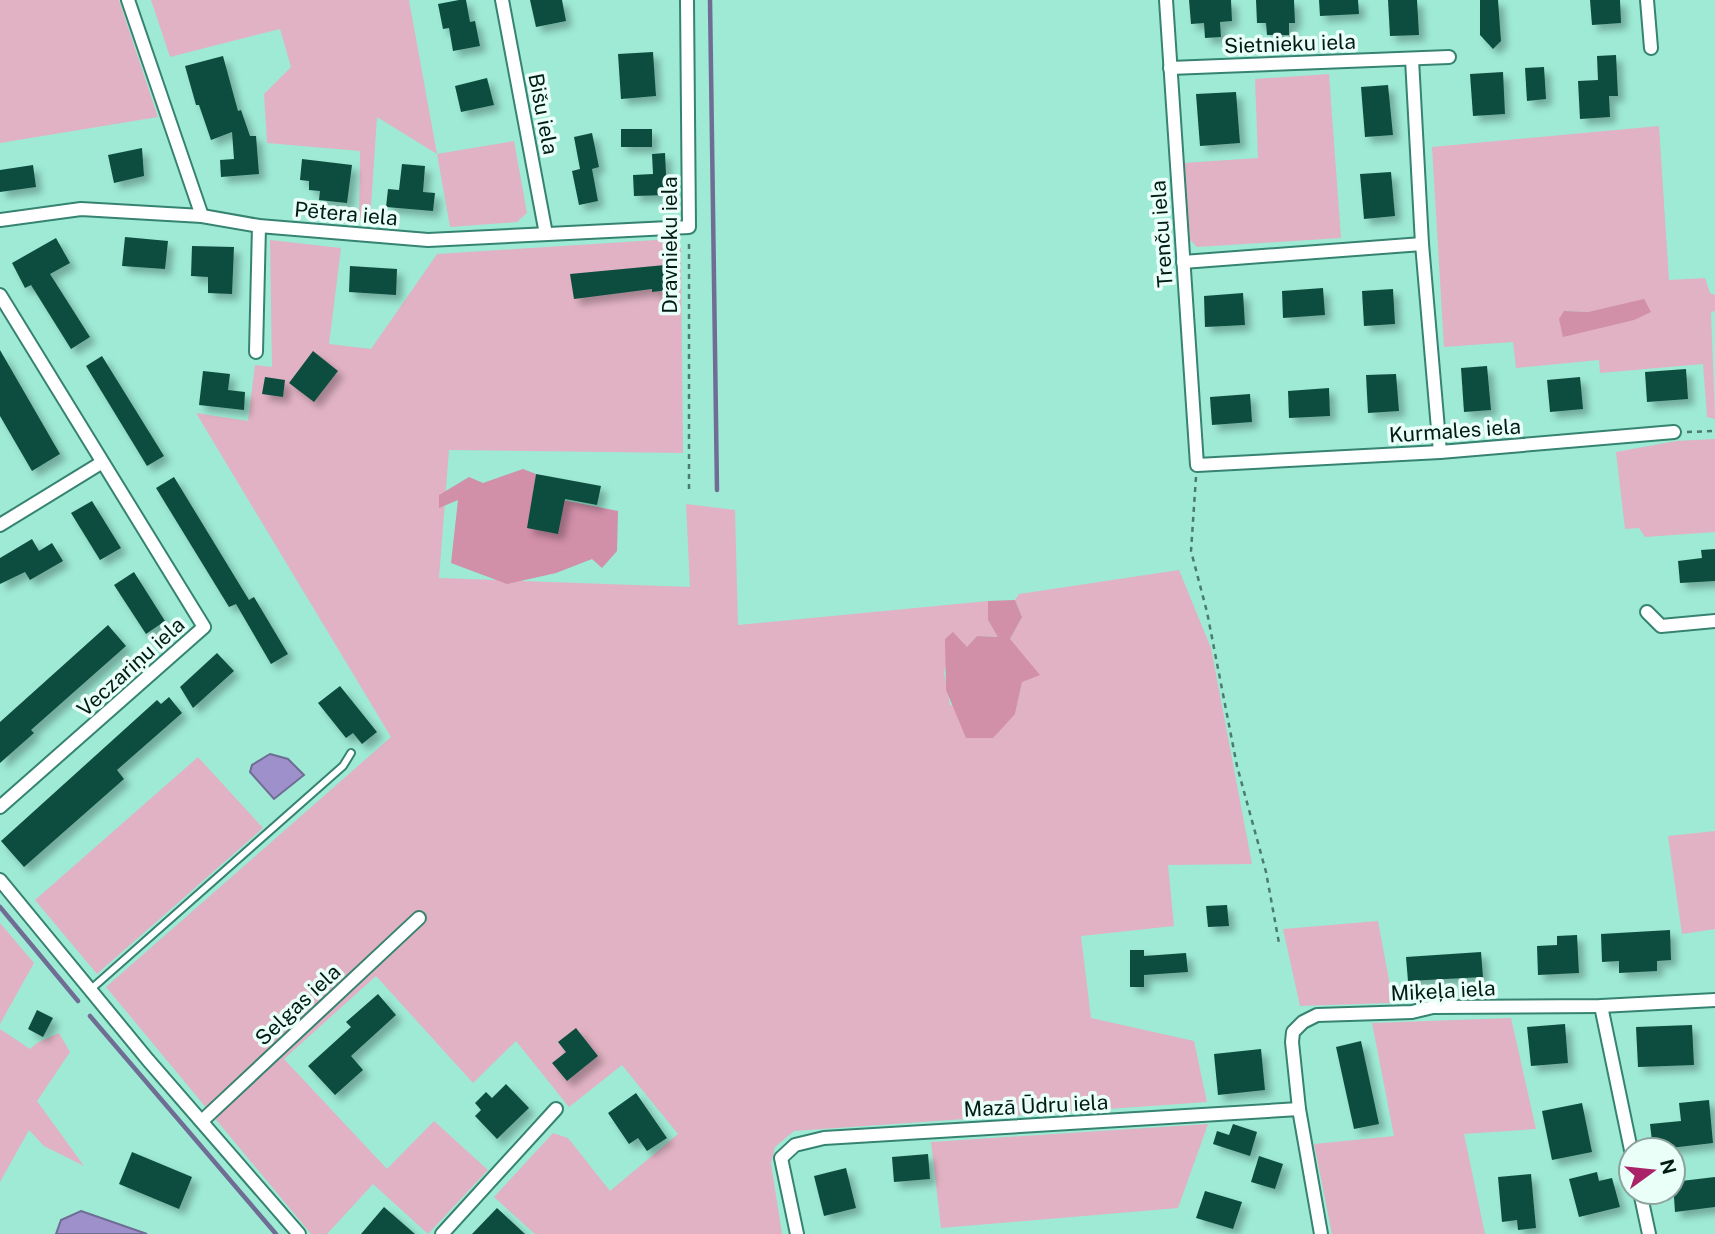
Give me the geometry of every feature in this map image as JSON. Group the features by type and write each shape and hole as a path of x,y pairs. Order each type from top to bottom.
{"street":[{"path":"128,0 202,216"},
{"name":"Bišu iela","path":"502,0 546,234"},
{"name":"Dravnieku iela","path":"687,0 689,227"},
{"name":"Trenču iela","path":"1166,0 1197,465"},
{"path":"1647,0 1651,48"},
{"name":"Sietnieku iela","path":"1170,68 1450,57"},
{"path":"1412,59 1422,244 1440,452"},
{"name":"Pētera iela","path":"0,220 81,209 202,216 259,226 428,240 689,227"},
{"path":"256,352 259,226"},
{"path":"1183,262 1422,244"},
{"name":"Veczariņu iela","path":"0,295 204,627 0,807"},
{"name":"Kurmales iela","path":"1197,465 1440,452 1674,432"},
{"path":"0,525 101,463"},
{"path":"1647,612 1661,626 1715,621"},
{"path":"0,880 148,1060 203,1120 299,1234"},
{"name":"Selgas iela","path":"203,1120 419,918"},
{"name":"Miķeļa iela","path":"1299,1109 1293,1032 1303,1021 1317,1015 1412,1012 1433,1007 1601,1006 1715,1000"},
{"path":"1601,1006 1628,1136"},
{"path":"442,1234 556,1109"},
{"path":"1299,1109 1321,1234"},
{"name":"Mazā Ūdru iela","path":"797,1234 781,1158 795,1145 824,1138 1299,1109"},
{"path":"1643,1206 1649,1234"}],"lane":[{"path":"90,990 343,766 351,753"}],"path":[{"name":"Dravnieku iela","path":"689,227 689,489"},
{"path":"1674,432 1715,431"},
{"path":"1197,465 1191,551 1207,612 1237,766 1266,872 1279,943"}],"shaded area":[{"path":"0,0 119,0 158,117 0,143"},
{"path":"151,0 409,0 437,154 377,117 370,221 359,220 360,151 267,143 264,94 291,67 280,29 170,57"},
{"path":"1329,74 1341,238 1197,247 1190,240 1184,163 1258,158 1255,79"},
{"path":"1659,126 1669,280 1705,278 1710,293 1715,295 1715,311 1711,312 1715,419 1707,417 1703,364 1600,373 1599,360 1516,368 1513,342 1444,347 1432,147","holes":["1644,300 1585,330 1563,337 1564,311 1588,312"]},
{"path":"514,141 527,213 517,222 450,227 437,154"},
{"path":"671,239 681,248 683,453 449,450 439,578 690,587 686,504 735,510 738,625 988,601 988,620 999,637 977,636 967,647 946,639 948,657 944,673 950,705 1015,714 1022,682 1010,639 1022,617 1015,600 1019,594 1179,570 1211,648 1252,864 1168,865 1174,926 1081,936 1091,1018 1194,1041 1207,1102 794,1131 775,1147 771,1163 782,1234 535,1234 494,1197 553,1133 568,1138 610,1191 678,1134 622,1065 569,1107 516,1041 473,1083 376,976 284,1059 387,1169 434,1121 488,1170 428,1234 373,1184 327,1234 311,1234 106,987 391,737 196,413 248,421 255,365 272,367 270,240 341,248 329,344 371,349 437,254"},
{"path":"1644,299 1651,312 1634,320 1563,337 1559,319 1564,311 1588,312"},
{"path":"1715,439 1715,532 1645,537 1639,528 1625,529 1616,452 1676,441"},
{"path":"523,469 536,474 533,494 618,511 617,551 602,568 592,559 556,573 507,584 451,563 458,500 439,508 439,495 469,477 483,483"},
{"path":"1015,600 1022,617 1010,639 1040,675 1022,682 1015,714 993,738 966,738 946,690 945,639 953,632 967,647 977,636 998,637 988,620 988,601"},
{"path":"270,754 288,759 304,775 274,799 250,772 252,765"},
{"path":"198,757 263,828 97,974 35,900"},
{"path":"1715,831 1715,929 1682,934 1668,836"},
{"path":"1378,921 1392,996 1390,1003 1300,1006 1283,929"},
{"path":"0,923 34,963 0,1024"},
{"path":"1511,1018 1536,1129 1464,1134 1485,1234 1332,1234 1314,1144 1394,1136 1372,1023"},
{"path":"0,1029 30,1049 59,1033 70,1052 37,1101 84,1166 44,1146 29,1130 0,1182"},
{"path":"1208,1124 1178,1208 941,1228 931,1142"},
{"path":"81,1211 147,1234 56,1234 61,1220"}],"building":[{"path":"466,0 470,22 475,21 480,46 453,51 449,28 443,29 438,4"},
{"path":"530,0 562,0 566,21 536,27"},
{"path":"1189,0 1231,0 1232,21 1220,22 1221,37 1205,38 1204,23 1191,24"},
{"path":"1256,0 1294,0 1295,23 1289,23 1289,35 1267,35 1266,23 1257,23"},
{"path":"1319,0 1358,0 1359,14 1320,16"},
{"path":"1388,0 1417,0 1419,35 1390,36"},
{"path":"1480,0 1498,0 1501,41 1493,49 1480,35"},
{"path":"1590,0 1620,0 1621,23 1592,25"},
{"path":"653,52 656,96 621,99 618,54"},
{"path":"1616,55 1618,96 1609,96 1610,117 1580,119 1578,81 1598,80 1597,56"},
{"path":"223,56 238,111 241,110 250,136 256,136 259,174 221,177 220,160 234,159 232,132 211,140 199,105 196,105 185,66"},
{"path":"1544,67 1546,99 1527,101 1525,68"},
{"path":"1503,72 1505,114 1473,116 1470,74"},
{"path":"487,78 494,105 461,112 455,86"},
{"path":"1388,85 1393,135 1365,137 1361,87"},
{"path":"1236,92 1240,143 1200,146 1196,94"},
{"path":"621,129 652,129 652,147 621,147"},
{"path":"592,133 599,167 592,169 598,201 579,205 572,171 580,169 574,137"},
{"path":"142,148 144,176 114,183 108,155"},
{"path":"665,153 667,195 634,196 633,175 653,174 652,154"},
{"path":"302,159 352,165 347,203 319,200 320,191 309,190 309,181 300,180"},
{"path":"402,164 425,166 423,192 435,193 433,211 386,207 388,189 399,190"},
{"path":"33,165 36,187 0,192 0,170"},
{"path":"1391,172 1395,216 1364,219 1360,174"},
{"path":"125,237 168,241 165,269 122,266"},
{"path":"56,238 70,263 50,274 90,337 71,349 31,285 25,288 12,263"},
{"path":"192,246 234,247 232,294 208,293 208,277 191,276"},
{"path":"665,265 669,290 652,292 652,289 574,299 570,274"},
{"path":"350,266 397,269 396,295 349,292"},
{"path":"1323,288 1325,315 1283,318 1282,291"},
{"path":"1393,289 1395,324 1364,326 1362,291"},
{"path":"1243,293 1245,325 1205,327 1204,296"},
{"path":"0,350 60,454 32,471 0,416"},
{"path":"313,351 338,371 314,402 289,383"},
{"path":"102,356 164,456 147,466 86,366"},
{"path":"1487,366 1491,410 1464,412 1461,368"},
{"path":"1686,369 1688,399 1647,402 1645,372"},
{"path":"203,371 230,374 228,390 245,392 244,410 199,405"},
{"path":"1396,374 1399,411 1368,413 1366,375"},
{"path":"265,377 285,380 283,397 262,394"},
{"path":"1580,377 1583,409 1550,412 1547,380"},
{"path":"1329,388 1330,416 1289,418 1288,391"},
{"path":"1250,394 1252,422 1212,425 1210,397"},
{"path":"536,474 601,486 597,505 565,499 558,534 527,528"},
{"path":"174,477 249,600 254,597 288,654 271,664 236,604 229,607 156,488"},
{"path":"92,501 121,548 100,560 71,513"},
{"path":"32,539 39,551 52,543 63,561 30,580 25,572 0,584 0,558"},
{"path":"1715,549 1715,581 1680,583 1678,561 1702,558 1701,550"},
{"path":"134,572 165,621 146,634 114,585"},
{"path":"108,625 126,646 31,730 34,733 0,763 0,722"},
{"path":"217,653 234,671 193,708 180,687"},
{"path":"340,686 377,732 362,744 353,733 346,738 318,703"},
{"path":"169,697 182,713 117,770 124,779 24,867 1,841 157,700 161,704"},
{"path":"1227,905 1229,926 1208,927 1206,906"},
{"path":"1670,930 1671,960 1657,961 1657,971 1619,973 1619,961 1602,962 1601,934"},
{"path":"1577,935 1579,973 1538,975 1537,946 1557,945 1557,936"},
{"path":"1130,950 1144,950 1144,956 1186,953 1188,972 1144,975 1144,987 1130,987"},
{"path":"1481,952 1483,977 1408,981 1406,957"},
{"path":"378,994 396,1015 351,1056 363,1070 335,1095 308,1066 351,1027 346,1022"},
{"path":"37,1010 53,1018 43,1037 28,1029"},
{"path":"1565,1024 1568,1063 1531,1066 1527,1027"},
{"path":"1692,1025 1694,1065 1638,1067 1636,1027"},
{"path":"576,1028 598,1056 567,1081 552,1063 566,1052 558,1042"},
{"path":"1361,1041 1379,1124 1354,1129 1336,1047"},
{"path":"1261,1049 1265,1090 1218,1095 1214,1054"},
{"path":"506,1084 529,1108 497,1139 475,1116 481,1110 475,1103 486,1092 492,1098"},
{"path":"636,1093 667,1138 647,1151 638,1138 629,1144 608,1113"},
{"path":"1709,1100 1713,1143 1687,1146 1687,1136 1651,1136 1650,1124 1681,1121 1679,1103"},
{"path":"1582,1103 1592,1152 1552,1160 1542,1111"},
{"path":"1233,1124 1257,1132 1250,1156 1213,1144 1217,1131 1229,1135"},
{"path":"132,1152 192,1177 179,1209 119,1184"},
{"path":"928,1154 930,1179 894,1182 892,1157"},
{"path":"1259,1156 1283,1164 1275,1189 1251,1182"},
{"path":"846,1168 856,1208 824,1216 814,1176"},
{"path":"1597,1172 1599,1181 1612,1178 1617,1206 1620,1207 1579,1217 1569,1179"},
{"path":"1531,1174 1536,1228 1518,1230 1517,1220 1502,1222 1498,1177"},
{"path":"1715,1177 1715,1207 1675,1212 1675,1206 1687,1206 1687,1180"},
{"path":"1205,1191 1242,1202 1233,1229 1196,1218"},
{"path":"384,1207 415,1234 361,1234"},
{"path":"497,1208 525,1234 472,1234"}],"waterway":[{"path":"710,0 717,490"},
{"path":"0,907 78,1001"},
{"path":"90,1016 276,1234"}]}
